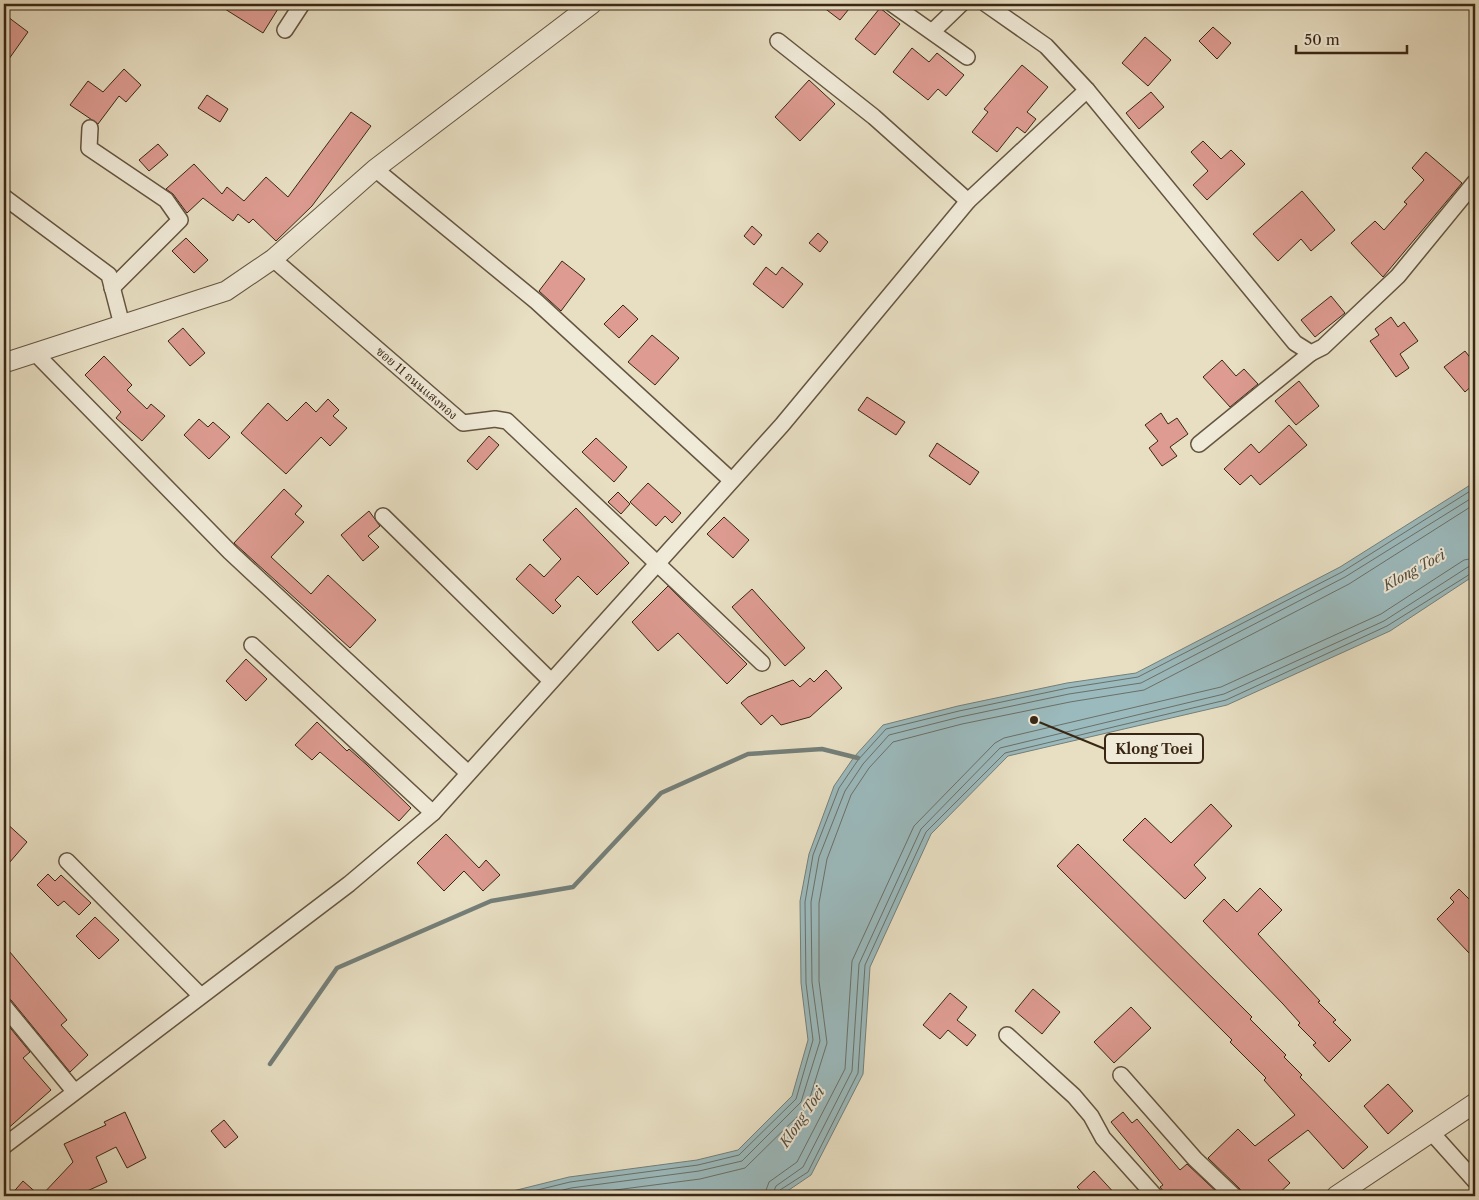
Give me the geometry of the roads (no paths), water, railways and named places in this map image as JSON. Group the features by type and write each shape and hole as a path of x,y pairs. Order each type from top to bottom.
{"street":[{"path":"285,30 302,4"},
{"path":"4,363 226,291 274,259 375,169 592,4"},
{"path":"892,4 934,31 967,57"},
{"path":"934,31 961,4"},
{"path":"986,4 1046,46 1087,90 1295,343 1311,353"},
{"path":"778,42 874,117 968,201"},
{"path":"4,1144 349,884 433,813 782,425 968,201 1087,90"},
{"path":"90,128 89,148 166,200 180,220 112,288"},
{"path":"375,169 537,302 731,480"},
{"path":"1199,444 1311,353 1323,348 1398,276 1475,182"},
{"path":"4,197 109,275 122,325"},
{"name":"ซอย 11 ถนนแสงทอง","path":"274,259 464,423 495,419 507,421 762,663"},
{"path":"34,353 230,552 468,774"},
{"path":"383,516 551,681"},
{"path":"252,645 433,813"},
{"path":"66,861 200,995"},
{"path":"4,1006 74,1091"},
{"path":"1007,1035 1074,1096 1091,1116 1104,1138 1155,1196"},
{"path":"1121,1075 1195,1159 1234,1196"},
{"path":"1336,1196 1475,1103"},
{"path":"1432,1133 1475,1181"}],"water":[{"path":"1475,482 1475,575 1390,631 1227,705 1008,756 931,834 870,967 863,1074 811,1175 780,1196 493,1196 569,1177 697,1160 738,1150 792,1096 808,1040 801,983 800,901 809,854 834,786 854,757 883,725 958,706 1067,683 1136,673 1340,567"}],"waterway":[{"path":"270,1064 337,968 491,901 573,887 661,793 748,754 822,749 858,758"}],"place":[{"name":"Klong Toei","path":"1034,720"}]}
